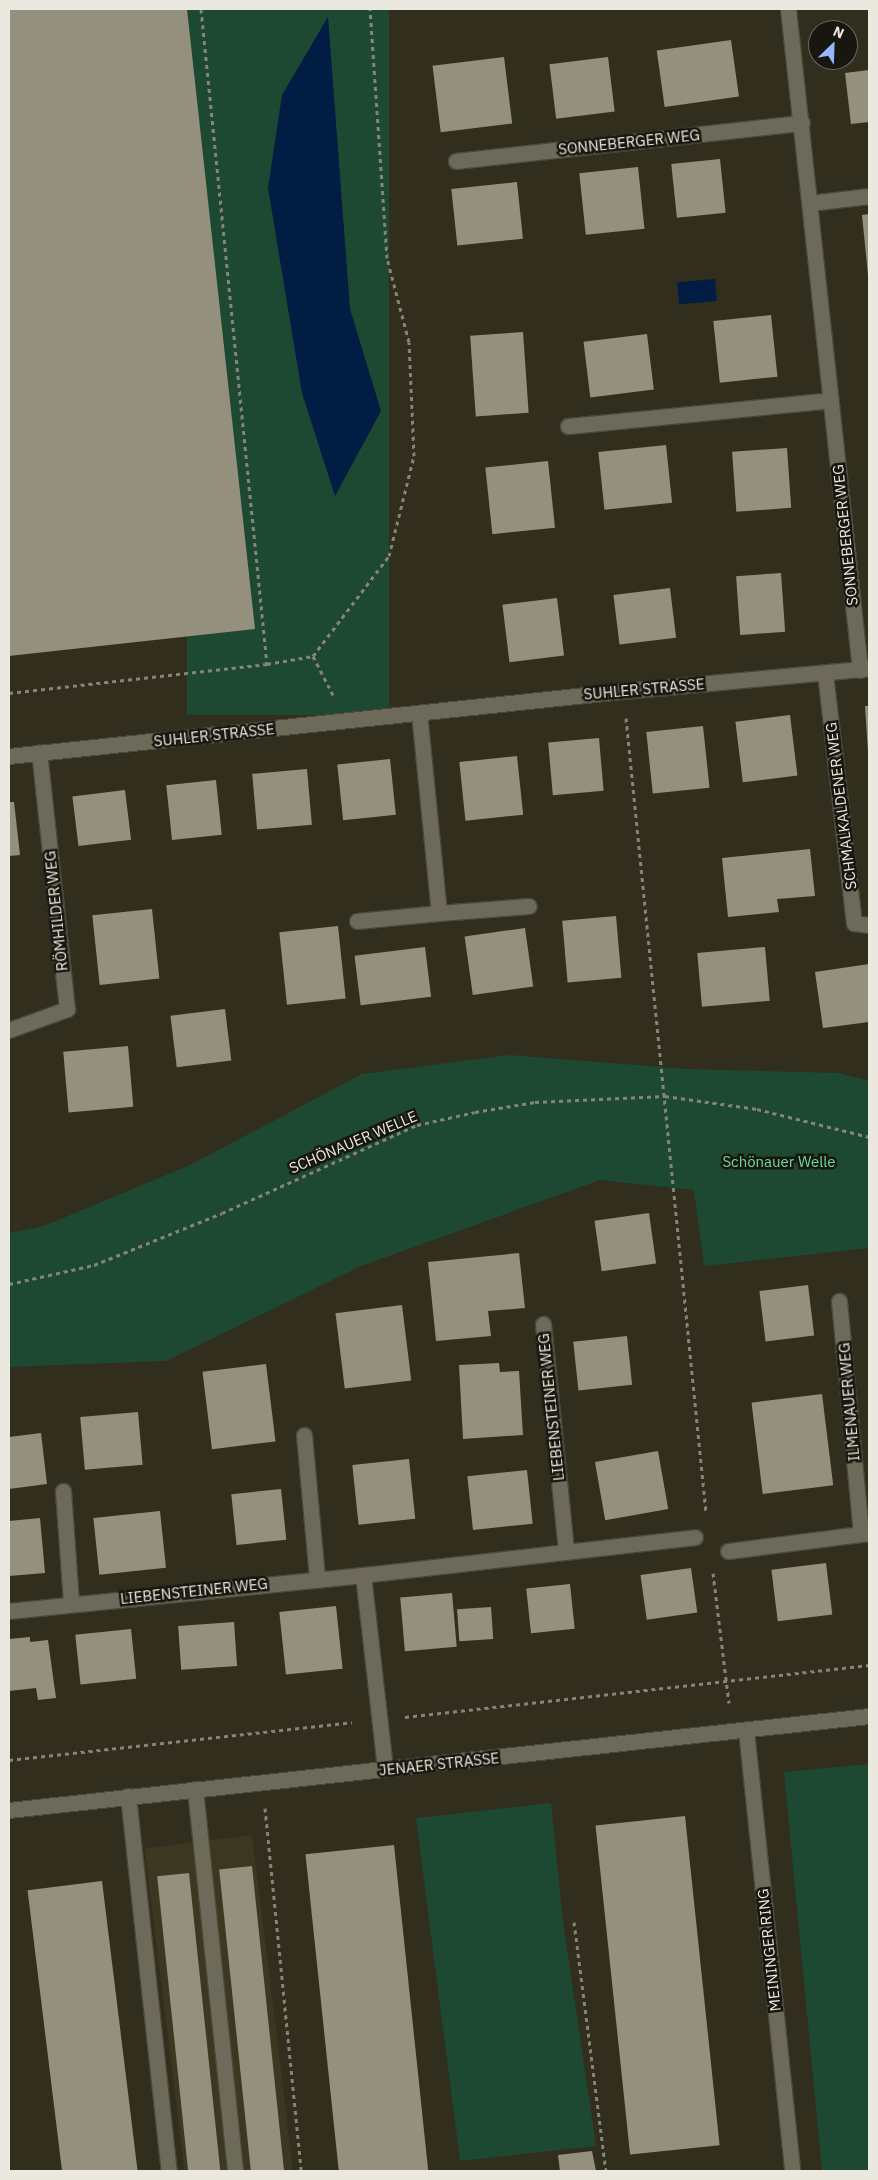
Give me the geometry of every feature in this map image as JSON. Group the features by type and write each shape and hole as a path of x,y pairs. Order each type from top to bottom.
{"street":[{"name":"SONNEBERGER WEG","path":"788,9 831,400 864,669"},
{"name":"SONNEBERGER WEG","path":"456,161 802,123"},
{"path":"810,203 869,196"},
{"path":"568,426 831,400"},
{"name":"SUHLER STRASSE","path":"9,756 623,691 864,669"},
{"name":"SCHMALKALDENER WEG","path":"825,673 854,923 869,925"},
{"path":"419,713 439,913"},
{"name":"RÖMHILDER WEG","path":"9,1030 67,1009 39,753"},
{"path":"357,921 529,906"},
{"name":"ILMENAUER WEG","path":"728,1551 865,1533 839,1301"},
{"name":"LIEBENSTEINER WEG","path":"543,1324 566,1550"},
{"path":"304,1436 317,1579"},
{"path":"63,1491 71,1603"},
{"name":"LIEBENSTEINER WEG","path":"9,1611 71,1603 363,1575 566,1550 695,1537"},
{"path":"363,1575 385,1770"},
{"name":"JENAER STRASSE","path":"9,1810 869,1716"},
{"name":"MEININGER RING","path":"739,1730 792,2171"},
{"path":"195,1789 235,2171"},
{"path":"128,1796 169,2171"}],"path":[{"path":"201,9 267,664"},
{"path":"9,693 267,664 312,656 389,556 414,456 409,342 386,258 370,9"},
{"path":"312,656 346,721"},
{"path":"623,691 706,1516"},
{"name":"SCHÖNAUER WELLE","path":"9,1284 94,1266 222,1213 417,1125 536,1102 665,1096 757,1109 869,1138"},
{"path":"712,1571 726,1682 739,1730"},
{"path":"9,1760 869,1665"},
{"path":"262,1782 301,2171"},
{"path":"574,1922 606,2171"}],"shaded area":[{"path":"252,1835 293,2170 184,2171 145,1848"}],"green space":[{"path":"187,9 389,9 389,715 187,715"},
{"name":"Schönauer Welle","path":"509,1055 687,1069 839,1073 869,1081 869,1248 704,1266 694,1190 600,1180 361,1266 166,1361 9,1367 9,1233 44,1226 190,1165 362,1074"},
{"path":"869,1764 869,2171 822,2171 784,1772"},
{"path":"551,1803 563,1922 596,2146 460,2161 416,1818"}],"water":[{"path":"328,17 350,309 381,411 335,496 302,393 268,188 282,95"},
{"path":"715,279 717,301 679,304 677,282"}],"building":[{"path":"9,9 187,9 255,629 9,656"},
{"path":"731,40 739,96 665,107 657,50"},
{"path":"504,57 512,124 441,132 433,66"},
{"path":"608,57 615,112 556,119 549,64"},
{"path":"869,70 869,122 851,124 845,73"},
{"path":"720,159 726,213 677,218 671,164"},
{"path":"638,167 644,229 586,235 579,173"},
{"path":"517,182 523,239 457,246 451,189"},
{"path":"869,214 869,275 868,275 862,215"},
{"path":"771,315 777,377 720,383 713,321"},
{"path":"523,332 529,413 476,416 470,336"},
{"path":"647,334 654,390 590,397 583,342"},
{"path":"666,445 672,503 604,510 598,452"},
{"path":"787,448 791,508 736,512 732,452"},
{"path":"548,461 555,528 492,534 485,468"},
{"path":"781,573 785,632 740,635 736,576"},
{"path":"670,588 676,638 620,645 613,595"},
{"path":"557,598 564,656 509,662 502,605"},
{"path":"865,706 869,706 869,752 868,752"},
{"path":"790,715 797,776 743,782 735,722"},
{"path":"703,726 709,788 653,794 646,732"},
{"path":"599,738 604,791 553,795 548,742"},
{"path":"517,756 523,815 465,821 459,762"},
{"path":"390,759 396,815 343,820 337,765"},
{"path":"307,769 312,825 257,830 252,774"},
{"path":"216,780 222,835 172,840 166,785"},
{"path":"125,790 131,840 78,846 72,796"},
{"path":"9,802 14,802 20,855 9,856"},
{"path":"810,849 815,896 777,899 779,912 728,917 722,858"},
{"path":"152,909 159,979 100,985 92,915"},
{"path":"616,916 621,978 568,982 562,921"},
{"path":"338,926 346,999 287,1005 279,932"},
{"path":"525,928 533,986 473,995 465,936"},
{"path":"425,947 431,997 361,1005 355,956"},
{"path":"765,947 770,1001 702,1007 697,953"},
{"path":"869,964 869,1022 823,1028 815,972"},
{"path":"225,1009 231,1061 177,1067 170,1016"},
{"path":"128,1046 133,1107 69,1112 63,1052"},
{"path":"649,1213 656,1264 602,1271 595,1221"},
{"path":"519,1253 525,1308 488,1311 491,1336 436,1341 428,1262"},
{"path":"808,1285 814,1336 766,1342 759,1291"},
{"path":"402,1305 411,1380 345,1389 335,1313"},
{"path":"627,1336 632,1385 578,1390 573,1342"},
{"path":"499,1363 500,1372 519,1371 523,1435 463,1439 459,1365"},
{"path":"266,1364 276,1441 212,1449 202,1372"},
{"path":"822,1394 833,1485 763,1494 752,1403"},
{"path":"138,1412 143,1465 85,1470 80,1417"},
{"path":"41,1433 47,1484 9,1489 9,1437"},
{"path":"658,1451 668,1509 605,1520 595,1462"},
{"path":"409,1459 415,1519 359,1525 352,1465"},
{"path":"527,1470 533,1524 473,1530 467,1476"},
{"path":"281,1489 286,1540 237,1545 231,1494"},
{"path":"160,1511 166,1568 99,1575 93,1518"},
{"path":"40,1518 45,1573 9,1576 9,1521"},
{"path":"826,1563 832,1615 778,1621 771,1570"},
{"path":"691,1568 697,1613 647,1620 640,1575"},
{"path":"570,1584 575,1629 531,1633 526,1589"},
{"path":"452,1593 457,1647 405,1651 400,1598"},
{"path":"336,1606 343,1669 286,1675 279,1612"},
{"path":"491,1607 493,1639 459,1641 457,1609"},
{"path":"234,1622 237,1666 181,1670 178,1626"},
{"path":"131,1629 136,1679 81,1685 75,1635"},
{"path":"30,1637 30,1642 48,1640 56,1698 38,1700 36,1688 9,1691 9,1639"},
{"path":"685,1816 720,2145 630,2155 595,1825"},
{"path":"394,1845 428,2171 339,2171 305,1854"},
{"path":"252,1866 284,2171 251,2171 219,1869"},
{"path":"189,1873 220,2171 188,2171 157,1876"},
{"path":"102,1881 138,2171 62,2171 28,1890"},
{"path":"592,2151 596,2171 560,2171 558,2155"}]}
